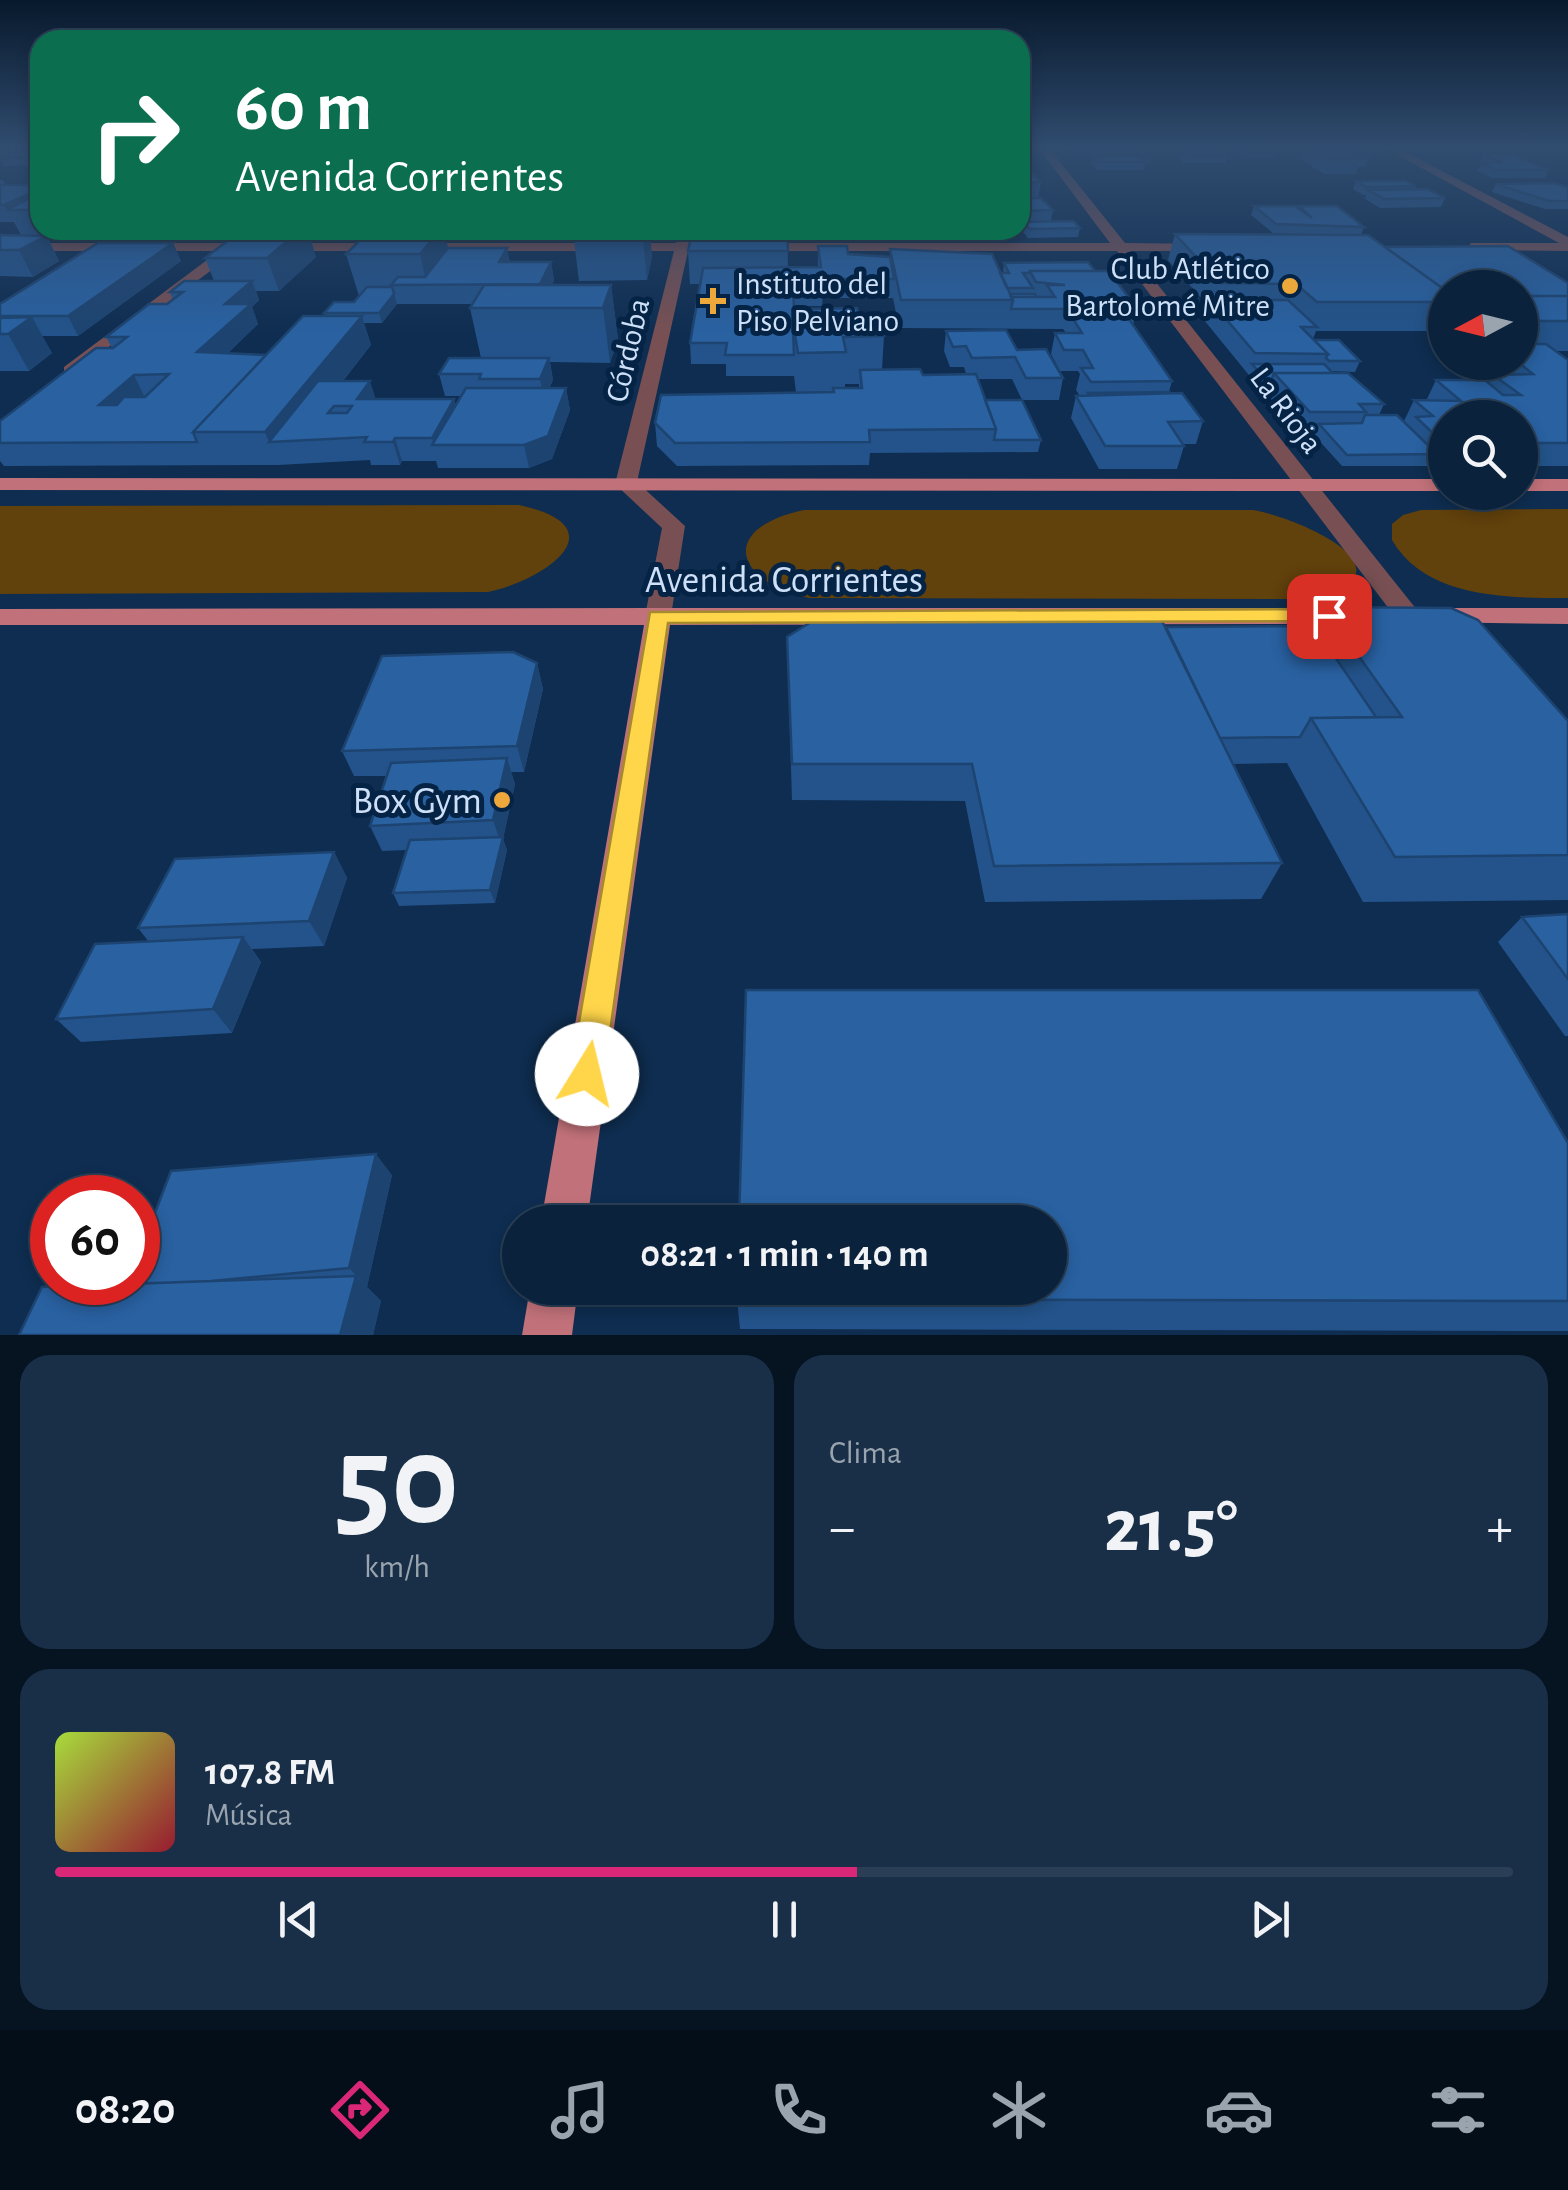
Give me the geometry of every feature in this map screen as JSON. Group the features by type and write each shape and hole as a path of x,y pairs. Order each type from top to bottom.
{"main road":[{"path":"0,484 1428,484"},
{"path":"1538,484 1568,484"},
{"path":"567,1205 658,616"},
{"name":"Avenida Corrientes","path":"0,617 1568,616"},
{"path":"546,1335 551,1305"}],"street":[{"name":"La Rioja","path":"1092,209 1408,616"},
{"path":"1502,209 1568,245"},
{"path":"57,381 243,240"},
{"path":"0,247 584,240"},
{"name":"Córdoba","path":"626,484 684,240"},
{"path":"781,240 1218,247"},
{"path":"1452,247 1568,245"},
{"path":"626,484 674,526 658,616"},
{"path":"1465,616 1491,646"}],"shaded area":[{"path":"519,505 549,515 565,526 569,539 550,565 510,586 488,592 0,594 0,506"},
{"path":"1568,509 1568,598 1495,595 1447,584 1407,559 1392,540 1392,524 1403,515 1421,510"},
{"path":"804,510 1253,510 1319,533 1353,560 1356,573 1345,587 1316,599 809,598 764,580 746,554 748,541 758,529"}],"building":[{"path":"1258,209 1300,209 1312,218 1303,209 1341,209 1364,227 1276,224"},
{"path":"1073,221 1080,228 1030,229 1030,222"},
{"path":"1175,234 1368,235 1428,278 1428,302 1317,302 1296,284 1220,283"},
{"path":"0,235 30,236 30,240 38,240 19,250 0,250"},
{"path":"229,240 288,240 267,258 205,258"},
{"path":"360,240 432,240 420,254 346,254"},
{"path":"690,240 787,240 788,251 688,251"},
{"path":"98,243 173,243 68,316 0,316 0,304"},
{"path":"818,246 847,246 848,254 890,257 894,279 834,279 822,275 823,287 793,287 794,308 814,309 812,327 793,330 794,355 725,355 727,343 690,343 703,268 821,267"},
{"path":"1508,246 1568,283 1568,296 1538,296 1538,270 1428,270 1428,278 1385,247"},
{"path":"448,248 507,248 499,262 551,262 540,284 391,285 398,277 425,277"},
{"path":"890,249 992,254 1013,300 901,300"},
{"path":"1088,262 1095,271 1023,273 1033,288 1007,288 1000,273 1009,273 1004,263"},
{"path":"1030,271 1109,271 1137,309 1122,309 1172,381 1091,382 1081,368 1093,368 1083,350 1064,350 1055,333 1082,333 1067,309 1011,309 1011,297 1055,297 1047,285 1065,285 1036,282"},
{"path":"184,281 252,281 225,304 251,304 197,352 266,355 193,432 197,442 0,443 0,421 96,348 113,348 127,337 106,337 149,304 167,304 183,292 170,292","holes":["169,374 145,397 124,397 117,405 99,405 134,375"]},
{"path":"484,285 611,285 603,308 470,308"},
{"path":"367,287 392,287 394,294 379,313 324,313 334,302 354,302"},
{"path":"1010,294 1035,294 1036,297 1011,297"},
{"path":"1538,296 1568,296 1568,321 1538,321"},
{"path":"1210,300 1288,300 1317,327 1301,327 1328,354 1255,353"},
{"path":"857,308 859,316 878,315 884,336 843,337 846,352 798,353 794,329 814,326 812,309"},
{"path":"303,316 362,316 265,432 193,432"},
{"path":"32,317 8,334 0,334 0,318"},
{"path":"1006,330 1017,350 1046,349 1063,378 1026,378 1015,357 972,358 966,346 953,347 946,331"},
{"path":"1314,340 1339,340 1360,361 1329,361 1328,354"},
{"path":"1538,344 1546,344 1568,360 1568,443 1538,443 1538,400 1460,400 1436,380 1485,380 1503,395 1521,395 1500,380 1538,380"},
{"path":"449,358 549,358 540,379 479,379 481,374 439,374"},
{"path":"1252,364 1324,364 1333,373 1274,373 1270,384"},
{"path":"920,369 923,375 976,374 996,429 869,430 870,442 675,443 655,423 661,395 834,392 833,388 862,388 860,370"},
{"path":"1274,373 1348,373 1384,404 1359,404 1366,412 1310,412"},
{"path":"318,381 370,381 357,399 454,399 432,438 395,438 393,442 364,442 367,437 269,442","holes":["334,406 352,406 347,413 328,413"]},
{"path":"466,388 566,388 548,436 524,445 432,445"},
{"path":"1169,392 1171,393 1088,393"},
{"path":"1182,393 1203,421 1168,422 1184,446 1105,446 1076,396"},
{"path":"985,400 1022,400 1041,440 994,440 996,429"},
{"path":"1414,400 1428,400 1428,412"},
{"path":"1365,415 1397,415 1428,445 1428,454 1347,455 1319,424 1362,423"},
{"path":"1428,416 1428,429 1416,417"},
{"path":"1324,607 1451,608 1478,620 1568,721 1568,855 1395,857 1311,718 1402,717"},
{"path":"819,617 1160,617 1282,863 994,866 972,764 792,764 787,637"},
{"path":"1314,626 1376,717 1311,718 1300,737 1220,738 1166,627"},
{"path":"513,652 537,663 517,746 342,751 382,656"},
{"path":"507,758 493,820 370,826 391,763"},
{"path":"503,837 490,890 393,893 410,840"},
{"path":"334,852 309,921 138,928 175,859"},
{"path":"1568,914 1568,979 1522,917"},
{"path":"243,937 213,1009 56,1019 95,944"},
{"path":"746,990 1478,990 1568,1143 1568,1301 1067,1300 1067,1205 740,1205"},
{"path":"376,1154 349,1268 211,1281 160,1283 160,1200 171,1171"},
{"path":"356,1276 340,1335 19,1335 33,1305 160,1305 160,1283"}],"place":[{"name":"Club Atlético Bartolomé Mitre","path":"1290,286"},
{"name":"Instituto del Piso Pelviano","path":"713,301"},
{"name":"Box Gym","path":"502,800"}],"route":[{"path":"587,1074 658,616 1329,616"}]}
